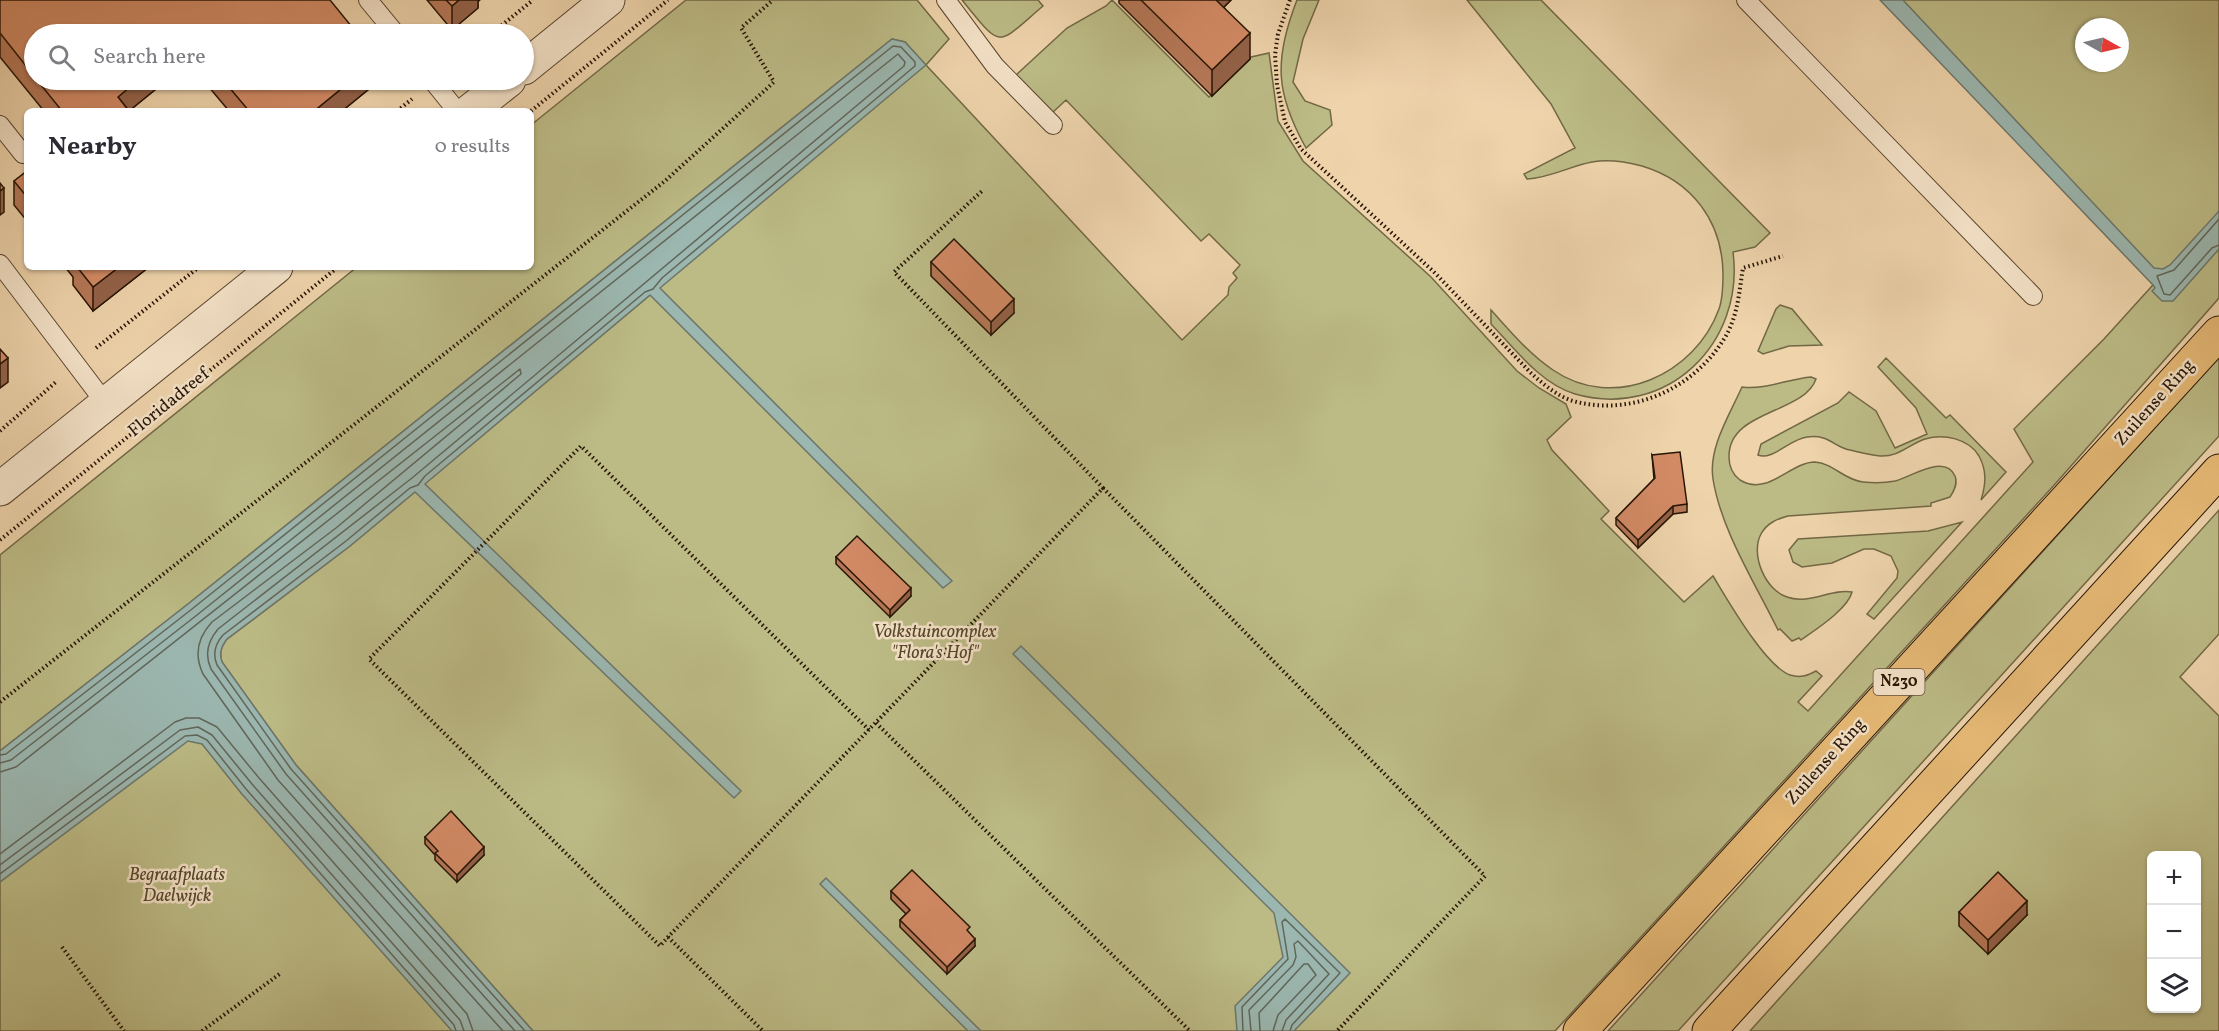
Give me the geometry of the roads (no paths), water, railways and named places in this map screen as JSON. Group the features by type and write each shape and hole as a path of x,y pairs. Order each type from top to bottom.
{"main road":[{"name":"Zuilense Ring","path":"1580,1031 2219,333"},
{"path":"1709,1031 2219,471"}],"street":[{"path":"534,60 608,0"},
{"path":"474,108 496,90"},
{"path":"0,489 272,270"}],"lane":[{"path":"368,0 388,24"},
{"path":"946,0 995,66 1053,125"},
{"path":"1746,0 2034,296"},
{"path":"440,90 455,108"},
{"path":"0,125 23,154"},
{"path":"0,264 105,404"}],"water":[{"path":"1880,0 1903,0 2154,268 2163,269 2170,265 2219,211 2219,249 2173,301 2162,301 2152,291 2155,288 2153,285"},
{"path":"892,39 905,42 926,65 660,288 952,581 943,588 650,295 425,484 741,791 734,798 415,492 350,546 227,639 222,647 222,662 296,765 533,1031 452,1031 241,793 202,744 188,741 0,882 0,751 188,604"},
{"path":"1021,646 1350,973 1294,1031 1237,1031 1235,1006 1283,957 1274,913 1013,654"},
{"path":"826,878 981,1031 968,1031 820,884"}],"park label":[{"name":"Volkstuincomplex \"Flora's Hof\"","path":"935,642"},
{"name":"Begraafplaats Daelwijck","path":"177,885"}]}
